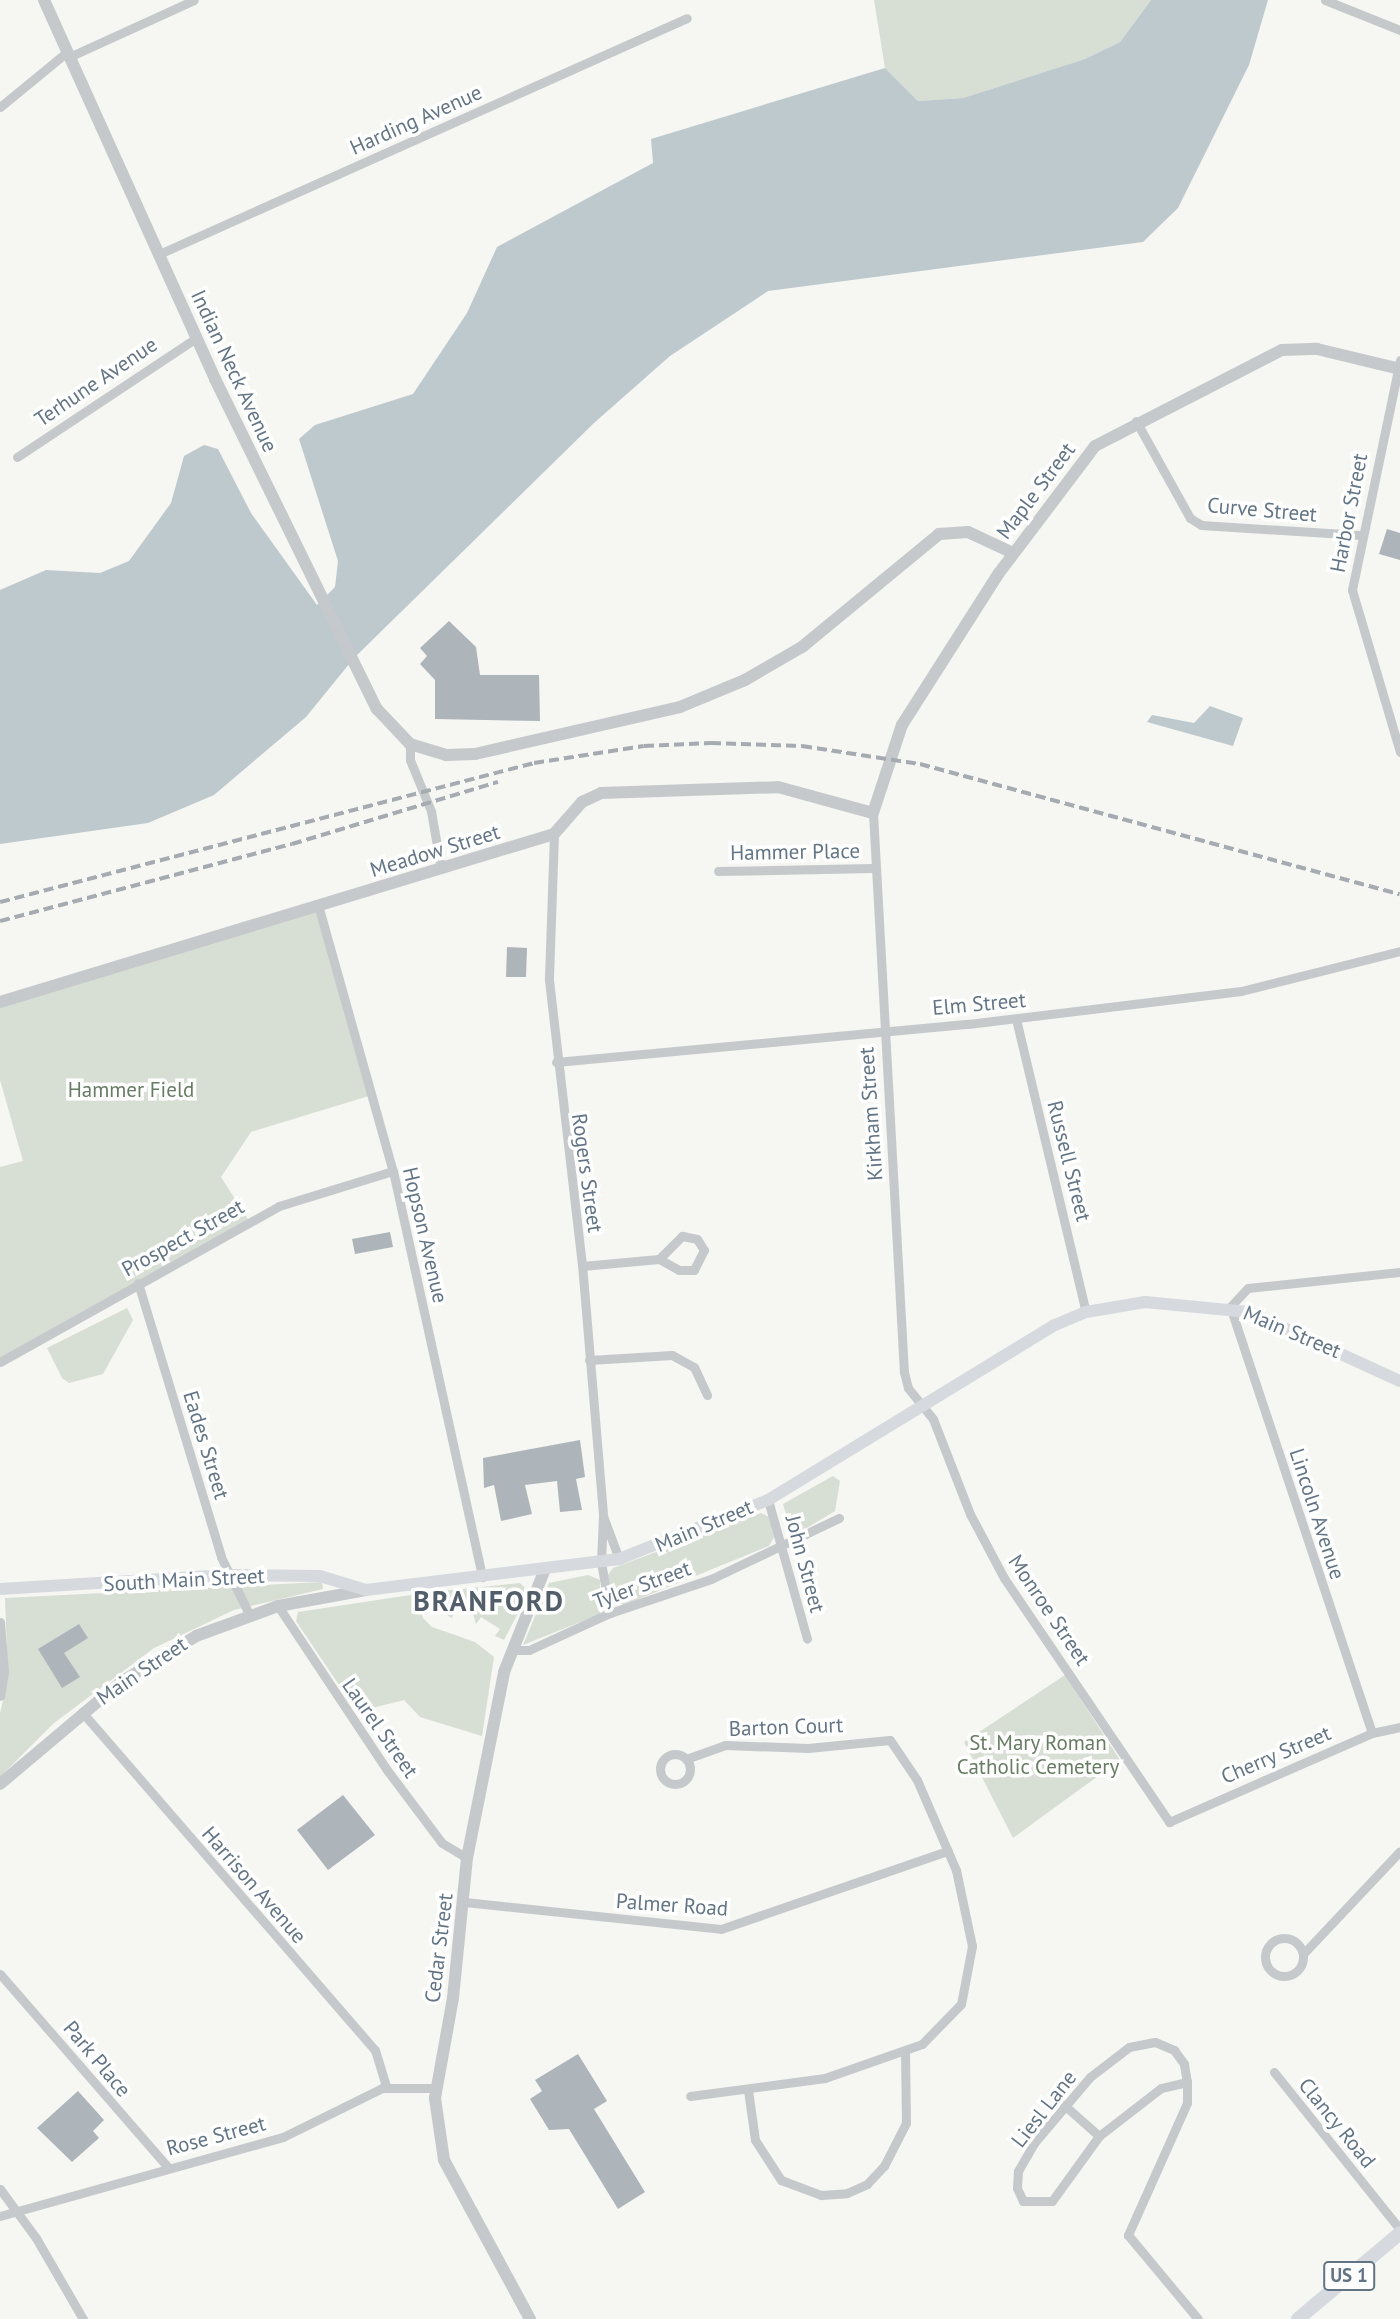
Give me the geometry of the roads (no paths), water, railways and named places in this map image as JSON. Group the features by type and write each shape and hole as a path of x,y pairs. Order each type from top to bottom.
{"main road":[{"name":"Main Street","path":"366,1590 619,1559 768,1500 922,1407 1024,1341 1086,1312 1163,1301 1230,1307 1269,1319 1400,1381"},
{"name":"South Main Street","path":"0,1589 232,1575 320,1576 366,1590"},
{"name":"US 1","path":"1298,2319 1400,2231"}],"street":[{"name":"Indian Neck Avenue","path":"44,0 196,338 363,680 385,723 410,744 446,755 475,754 680,707 745,680 802,647 939,534 968,532 1013,553"},
{"path":"0,107 68,55 194,0"},
{"path":"1325,0 1400,30"},
{"name":"Harding Avenue","path":"159,254 687,18"},
{"name":"Terhune Avenue","path":"17,457 196,338"},
{"name":"Maple Street","path":"873,813 893,746 1013,553 1084,457 1136,421 1282,350 1317,349 1399,366"},
{"name":"Harbor Street","path":"1399,366 1360,535 1352,590 1357,617 1400,752"},
{"name":"Curve Street","path":"1136,421 1190,518 1201,525 1360,535"},
{"path":"410,744 410,760 431,811 441,869"},
{"path":"554,835 590,796 652,788 778,787 873,813"},
{"name":"Kirkham Street","path":"873,813 872,868 901,1352 908,1388 922,1407"},
{"name":"Meadow Street","path":"0,1002 554,835"},
{"name":"Rogers Street","path":"554,835 549,980 556,1062 582,1266 603,1516 601,1562 610,1613"},
{"name":"Hammer Place","path":"719,871 872,868"},
{"name":"Hopson Avenue","path":"318,905 393,1171 482,1577"},
{"name":"Elm Street","path":"556,1062 1016,1018 1241,991 1400,951"},
{"name":"Russell Street","path":"1016,1018 1086,1312"},
{"name":"Prospect Street","path":"0,1362 138,1283 305,1194 393,1171"},
{"path":"582,1266 659,1259 679,1270 694,1270 704,1250 697,1238 682,1236 659,1259"},
{"path":"1230,1307 1248,1289 1400,1272"},
{"name":"Eades Street","path":"138,1283 221,1557 249,1614"},
{"name":"Lincoln Avenue","path":"1230,1307 1372,1733"},
{"path":"589,1360 672,1355 694,1367 707,1395"},
{"name":"Monroe Street","path":"922,1407 933,1419 1004,1578 1169,1822"},
{"name":"John Street","path":"768,1500 807,1639"},
{"name":"Rogers Street","path":"603,1516 619,1559"},
{"name":"Tyler Street","path":"512,1650 529,1650 610,1613 783,1547 839,1518"},
{"name":"Cedar Street","path":"530,2319 444,2160 436,2129 435,2088 465,1902 467,1858 512,1650 545,1569"},
{"name":"Main Street","path":"0,1784 82,1712 156,1657 249,1614 366,1590"},
{"name":"Laurel Street","path":"278,1606 387,1770 442,1843 467,1858"},
{"path":"0,1622 4,1672 0,1696"},
{"name":"Harrison Avenue","path":"82,1712 375,2050 386,2087"},
{"name":"Cherry Street","path":"1169,1822 1372,1733 1400,1727"},
{"name":"Barton Court","path":"686,1759 725,1745 808,1748 890,1740 917,1780 948,1851"},
{"path":"690,2096 825,2078 905,2051 948,2022 968,1985 972,1947 948,1851"},
{"name":"Palmer Road","path":"465,1902 721,1929 948,1851"},
{"path":"1303,1954 1296,1942 1281,1938 1269,1946 1266,1960 1273,1972 1287,1976 1300,1968 1303,1954 1400,1851"},
{"name":"Park Place","path":"0,1974 168,2167"},
{"name":"Liesl Lane","path":"1155,2042 1174,2050 1184,2064 1187,2082 1161,2088 1099,2136 1052,2201 1023,2201 1018,2172 1064,2105 1129,2048 1155,2042"},
{"path":"748,2090 755,2140 781,2180 821,2195 847,2193 867,2184 884,2166 906,2123 905,2051"},
{"name":"Clancy Road","path":"1274,2072 1400,2231"},
{"path":"1187,2082 1181,2122 1128,2235 1198,2319"},
{"name":"Rose Street","path":"0,2216 283,2137 386,2087 435,2088"},
{"path":"1064,2105 1099,2136"},
{"path":"0,2189 16,2210 83,2319"}],"railway":[{"path":"0,902 534,763 644,746 711,743 802,746 920,764 1400,894"},
{"path":"0,921 292,844 498,782"}],"district":[{"name":"BRANFORD","path":"489,1601"}],"park label":[{"name":"Hammer Field","path":"131,1090"},
{"name":"St. Mary Roman Catholic Cemetery","path":"1038,1755"}]}
